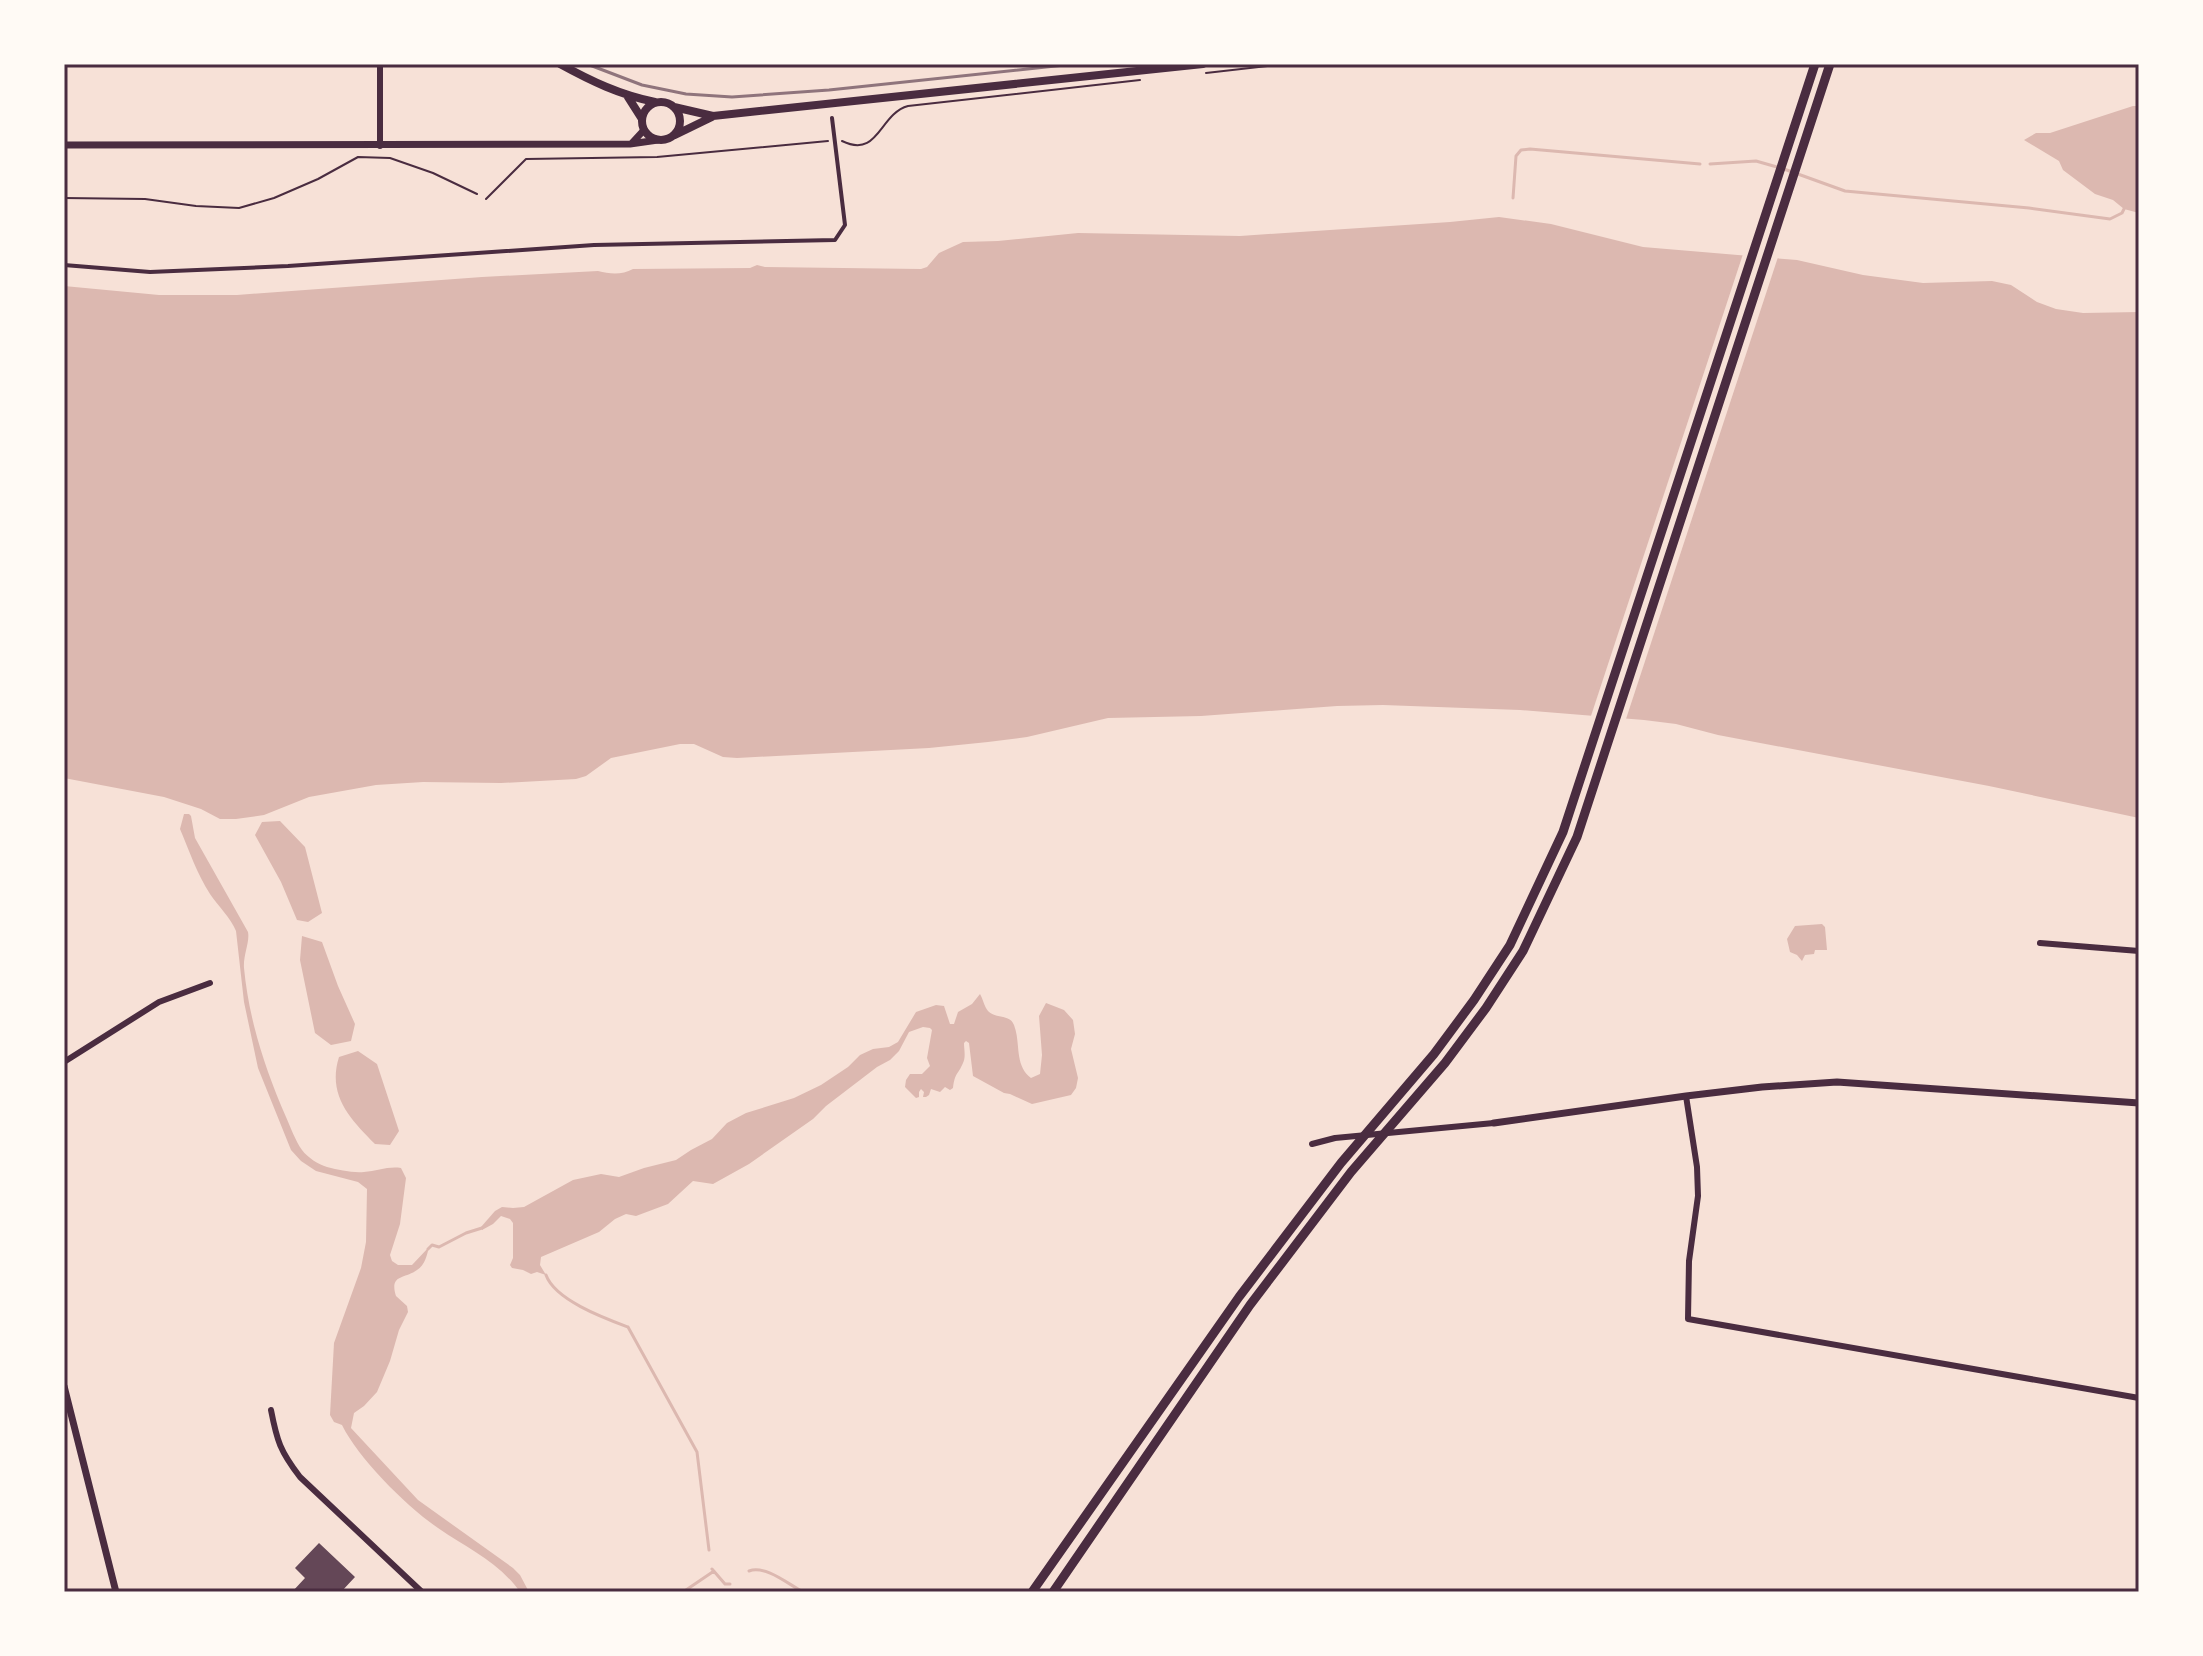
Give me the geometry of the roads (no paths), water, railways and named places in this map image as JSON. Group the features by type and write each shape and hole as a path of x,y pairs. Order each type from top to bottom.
{"main road":[{"path":"560,64 628,97 713,116 1203,64"},
{"path":"1032,1592 1239,1297 1341,1163 1434,1054 1510,945 1563,832 1815,64"},
{"path":"1053,1592 1250,1305 1351,1172 1445,1063 1523,951 1577,837 1830,64"},
{"path":"628,97 642,119 644,130 658,140 713,116"},
{"path":"642,119 647,108 657,102"},
{"path":"674,107 680,124 675,135"}],"street":[{"path":"380,64 380,146"},
{"path":"64,265 150,272 594,245 835,240 845,225 832,118"},
{"path":"630,144 644,130"},
{"path":"64,145 630,144 658,140"},
{"path":"2040,943 2139,951"},
{"path":"64,1062 159,1002 210,983"},
{"path":"1312,1144 1335,1138 1494,1123 1762,1087 1837,1082 2139,1103"},
{"path":"1686,1096 1697,1167 1698,1196 1689,1261 1688,1319 2139,1398"},
{"path":"64,1386 116,1592"},
{"path":"271,1410 278,1445 300,1477 422,1592"}],"waterway":[{"path":"1513,198 1516,156 1521,150 1700,164"},
{"path":"1710,164 1756,161 1777,167"},
{"path":"1784,169 1845,191 2029,208 2110,219 2124,209"},
{"path":"428,1249 482,1228"},
{"path":"546,1275 551,1284 570,1300 628,1327 697,1452 709,1550"},
{"path":"712,1569 725,1584 730,1584"},
{"path":"686,1590 714,1571"},
{"path":"749,1571 770,1573 803,1592"}],"railway":[{"path":"587,64 642,85 686,94 732,97 1074,64"}]}
